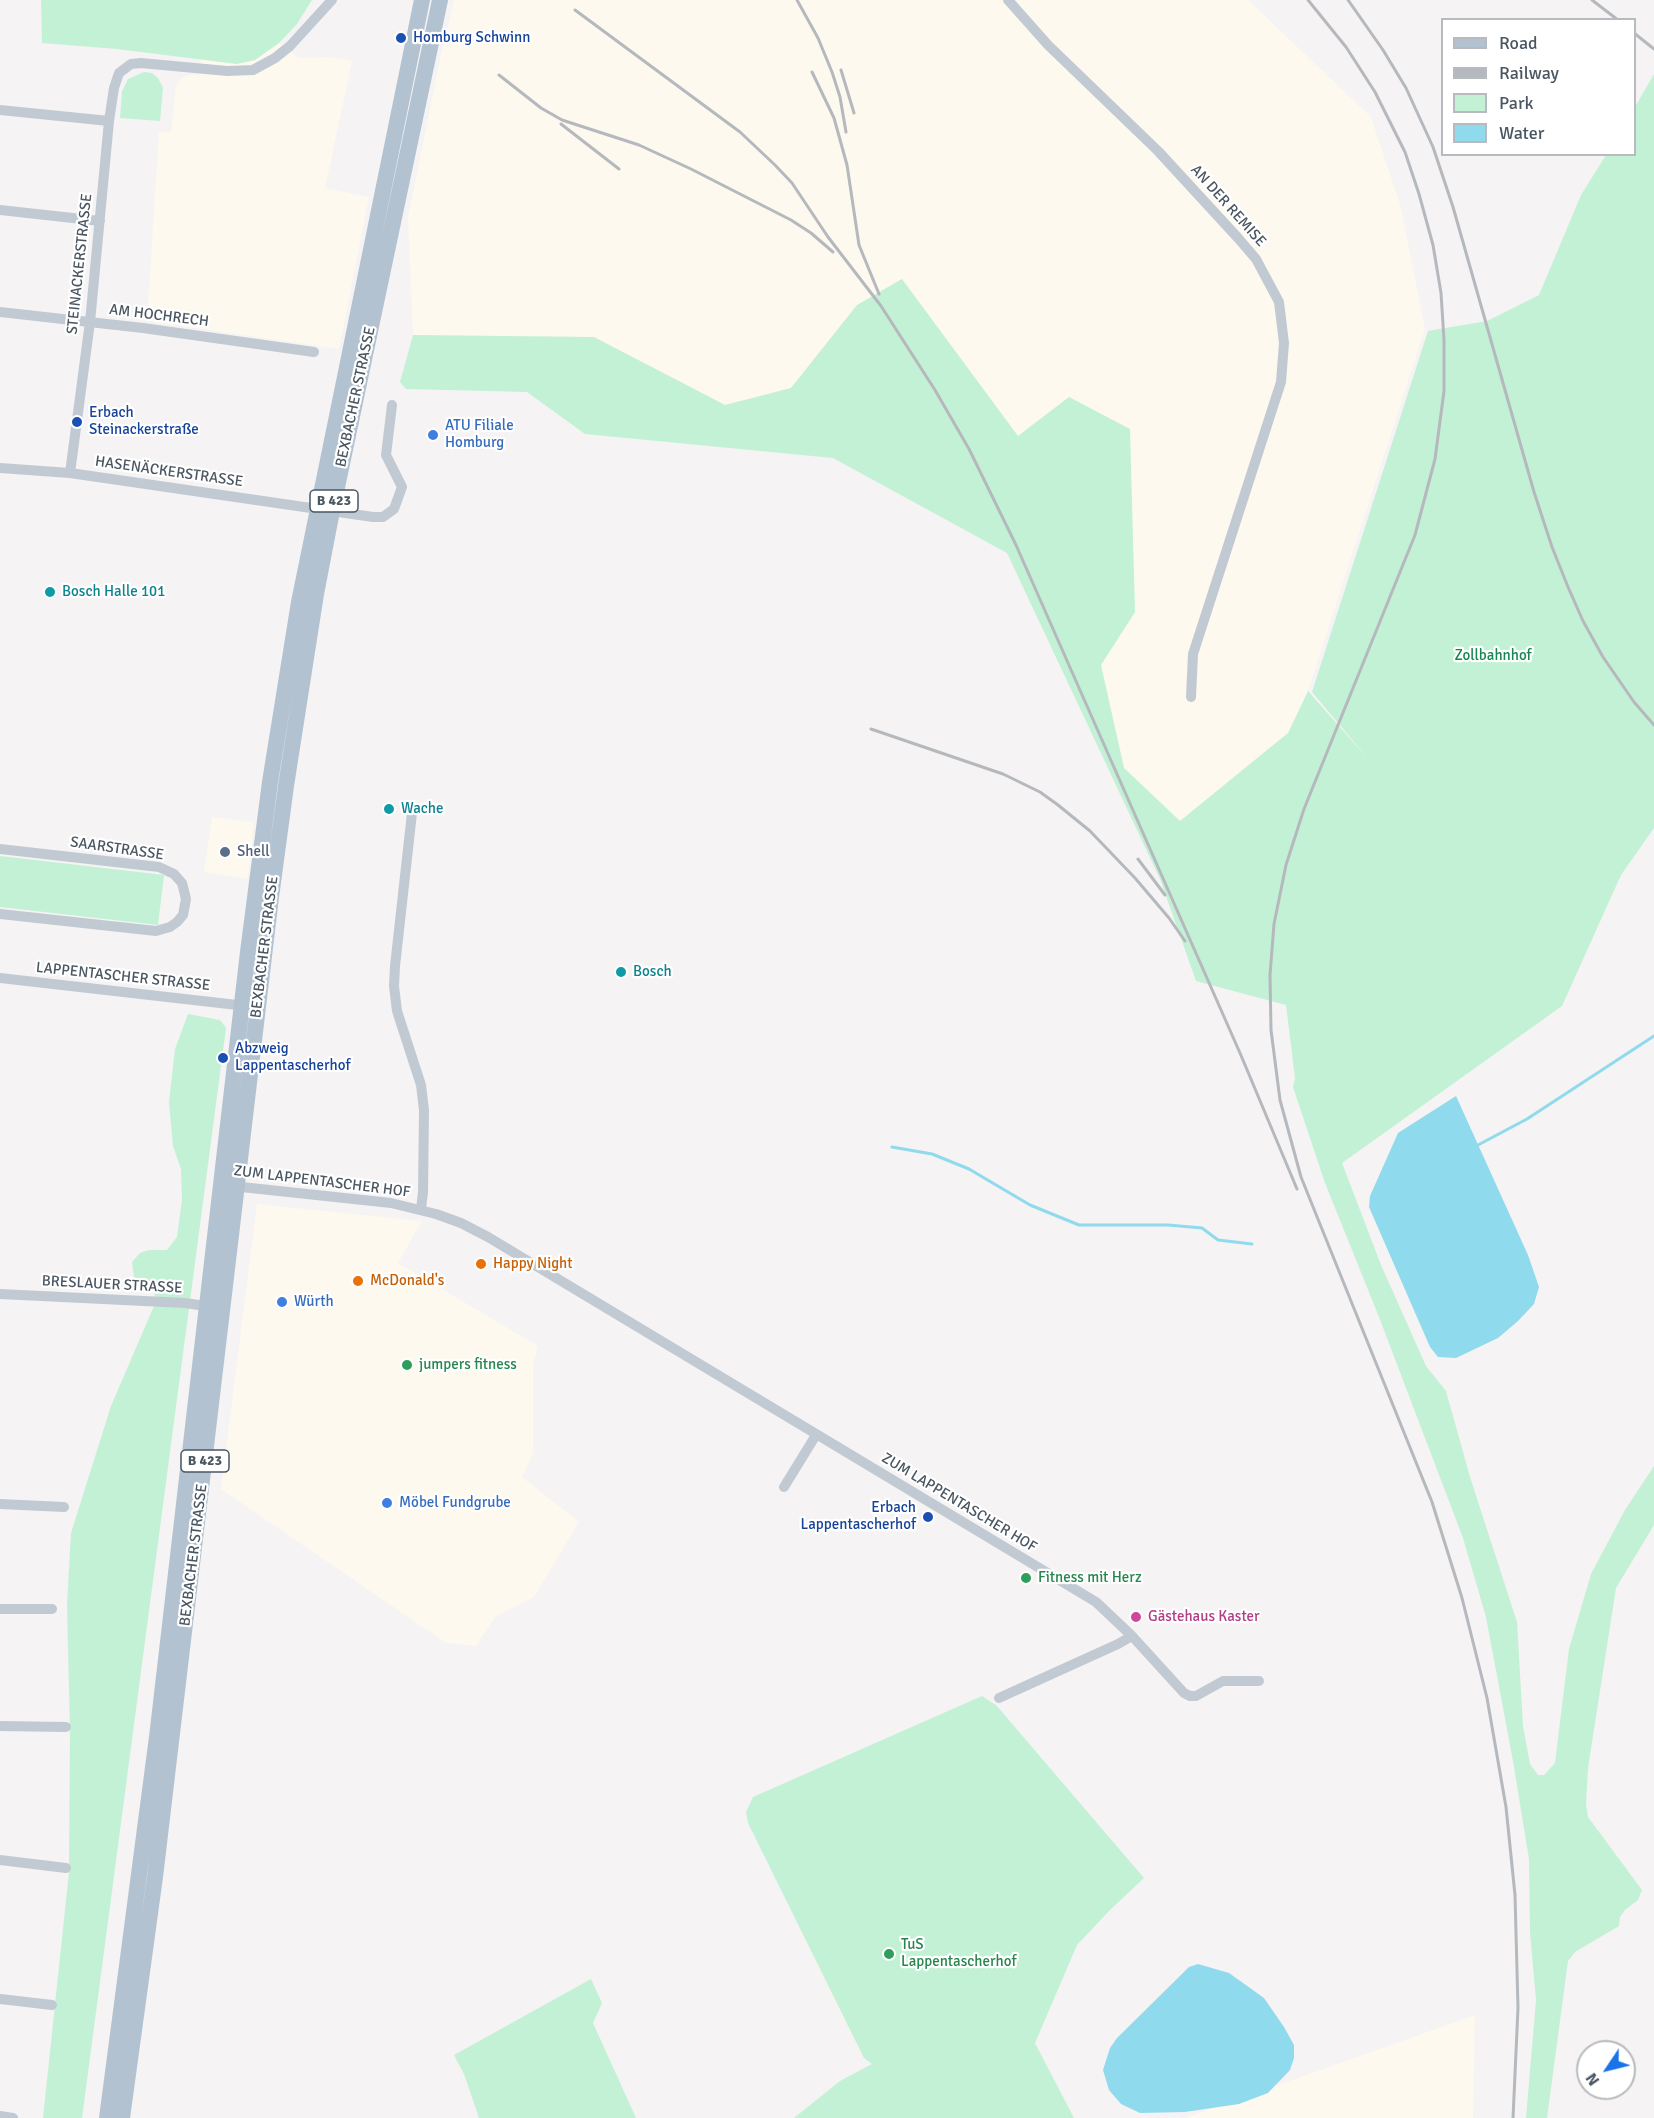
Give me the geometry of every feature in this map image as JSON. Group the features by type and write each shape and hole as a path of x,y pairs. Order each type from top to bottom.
{"main road":[{"name":"BEXBACHER STRASSE","path":"122,2118 155,1877 215,1308 250,1007 316,594 325,510 422,0"},
{"name":"BEXBACHER STRASSE","path":"325,510 440,0"},
{"name":"BEXBACHER STRASSE","path":"106,2118 215,1308 214,1245 229,1186"}],"street":[{"name":"STEINACKERSTRASSE","path":"70,473 90,322 109,121 119,73 131,64 141,63 227,71 252,70 275,58 290,46 332,0"},
{"name":"AN DER REMISE","path":"1008,0 1048,45 1158,151 1244,245 1256,259 1279,302 1284,343 1281,382 1193,654 1191,697"},
{"path":"0,110 109,121"},
{"path":"0,210 99,220"},
{"name":"AM HOCHRECH","path":"0,312 314,352"},
{"name":"HASENÄCKERSTRASSE","path":"0,468 70,473 383,517 394,509 402,487 386,455 392,405"},
{"name":"ZUM LAPPENTASCHER HOF","path":"412,813 394,986 397,1011 421,1085 423,1102 423,1192 420,1209"},
{"name":"SAARSTRASSE","path":"0,849 159,867 174,874 182,883 186,899 183,915 177,922 170,927 156,931 0,914"},
{"name":"LAPPENTASCHER STRASSE","path":"0,978 250,1007"},
{"name":"ZUM LAPPENTASCHER HOF","path":"229,1186 391,1203 420,1209 460,1223 488,1237 1096,1602 1132,1635 1184,1693 1196,1696 1223,1681 1259,1681"},
{"name":"BRESLAUER STRASSE","path":"0,1294 185,1303 215,1308"},
{"path":"784,1487 816,1435"},
{"path":"0,1504 64,1507"},
{"path":"0,1610 52,1609"},
{"path":"999,1698 1118,1644 1132,1635"},
{"path":"0,1726 66,1727"},
{"path":"0,1860 66,1868"},
{"path":"0,1999 52,2005"},
{"path":"0,2116 13,2118"}],"shaded area":[{"path":"454,0 1248,0 1371,117 1400,204 1425,329 1308,691 1288,733 1180,821 1124,768 1101,665 1135,612 1069,397 1018,436 902,279 857,305 791,388 725,405 594,337 413,335 408,217"},
{"path":"279,43 299,58 329,57 352,61 325,188 369,197 339,349 147,321 159,132 171,132 176,85 182,78 198,75 201,59 237,64 255,60"},
{"path":"212,817 254,822 248,879 204,872"},
{"path":"257,1204 422,1221 398,1263 538,1346 533,1366 533,1453 522,1477 579,1522 534,1597 496,1616 476,1646 446,1643 221,1489"},
{"path":"1475,2015 1473,2118 1185,2118 1374,2051"}],"green space":[{"path":"41,0 312,0 297,24 279,43 255,60 237,64 117,49 42,43"},
{"path":"144,72 152,73 158,78 163,88 160,121 120,118 122,91 128,79"},
{"name":"Zollbahnhof","path":"1654,74 1654,828 1621,875 1562,1006 1342,1163 1381,1265 1426,1366 1446,1391 1470,1477 1517,1622 1523,1726 1530,1764 1538,1775 1544,1775 1555,1763 1569,1649 1591,1574 1625,1510 1654,1466 1654,1525 1616,1588 1588,1768 1586,1804 1588,1817 1642,1890 1638,1900 1620,1917 1619,1926 1575,1952 1568,1961 1547,2118 1526,2118 1536,2000 1530,1932 1529,1859 1486,1617 1463,1538 1325,1183 1293,1087 1295,1078 1286,1005 1196,981 1160,879 1007,553 833,458 585,434 527,392 406,389 400,382 413,335 594,337 725,405 791,388 857,305 902,279 1018,436 1069,397 1130,429 1135,612 1101,665 1124,768 1180,821 1288,733 1308,691 1369,760 1312,692 1428,331 1487,321 1539,295 1581,195 1605,156 1636,156 1636,105"},
{"path":"0,856 164,875 158,925 0,907"},
{"path":"188,1014 220,1020 226,1028 82,2118 43,2118 69,1872 70,1731 67,1605 71,1533 111,1406 154,1306 155,1286 134,1277 132,1262 140,1253 149,1250 167,1250 177,1237 182,1200 181,1169 173,1146 169,1102 175,1049"},
{"path":"982,1696 996,1705 1144,1878 1077,1945 1035,2043 1074,2118 794,2118 840,2081 872,2064 864,2058 748,1823 746,1812 753,1797"},
{"path":"591,1979 602,2003 593,2023 636,2118 479,2118 464,2074 454,2055"}],"water":[{"path":"1456,1096 1528,1255 1539,1287 1534,1304 1518,1321 1498,1338 1456,1358 1438,1357 1430,1347 1369,1207 1370,1196 1398,1133"},
{"path":"1198,1964 1229,1973 1264,1998 1294,2045 1294,2058 1290,2070 1268,2093 1239,2104 1185,2112 1140,2113 1121,2104 1109,2090 1103,2070 1110,2048 1117,2038 1189,1967"}],"waterway":[{"path":"1478,1145 1527,1119 1654,1036"},
{"path":"892,1147 932,1154 969,1169 1030,1205 1079,1225 1168,1225 1202,1228 1218,1240 1252,1244"}],"railway":[{"path":"797,0 818,38 832,72 840,97 846,132"},
{"path":"1308,0 1346,47 1375,92 1405,152 1433,245 1441,293 1444,391 1435,459 1415,535 1304,809 1286,865 1274,924 1270,975 1271,1030 1280,1100 1301,1177 1432,1502 1462,1598 1487,1698 1506,1807 1515,1895 1518,2008 1513,2118"},
{"path":"1348,0 1406,88 1433,147 1453,207 1534,492 1568,587 1603,657 1634,702 1654,725"},
{"path":"1592,0 1615,18"},
{"path":"575,10 740,132 775,165 792,183 828,237 881,306 935,390 969,449 1016,545 1240,1053 1297,1189"},
{"path":"1636,35 1654,49"},
{"path":"841,70 854,113"},
{"path":"812,72 834,118 847,165 859,245 879,294"},
{"path":"499,75 541,108 562,120 639,145 691,169 791,220 833,252"},
{"path":"561,124 619,169"},
{"path":"871,729 1003,774 1040,792 1090,831 1135,878 1185,941"},
{"path":"1138,859 1165,895"}],"place":[{"name":"Homburg Schwinn","path":"401,38"},
{"name":"Erbach Steinackerstraße","path":"77,422"},
{"name":"ATU Filiale Homburg","path":"433,435"},
{"name":"Bosch Halle 101","path":"50,592"},
{"name":"Wache","path":"389,809"},
{"name":"Shell","path":"225,852"},
{"name":"Bosch","path":"621,972"},
{"name":"Abzweig Lappentascherhof","path":"223,1058"},
{"name":"Happy Night","path":"481,1264"},
{"name":"McDonald's","path":"358,1281"},
{"name":"Würth","path":"282,1302"},
{"name":"jumpers fitness","path":"407,1365"},
{"name":"Möbel Fundgrube","path":"387,1503"},
{"name":"Erbach Lappentascherhof","path":"928,1517"},
{"name":"Fitness mit Herz","path":"1026,1578"},
{"name":"Gästehaus Kaster","path":"1136,1617"},
{"name":"TuS Lappentascherhof","path":"889,1954"}]}
